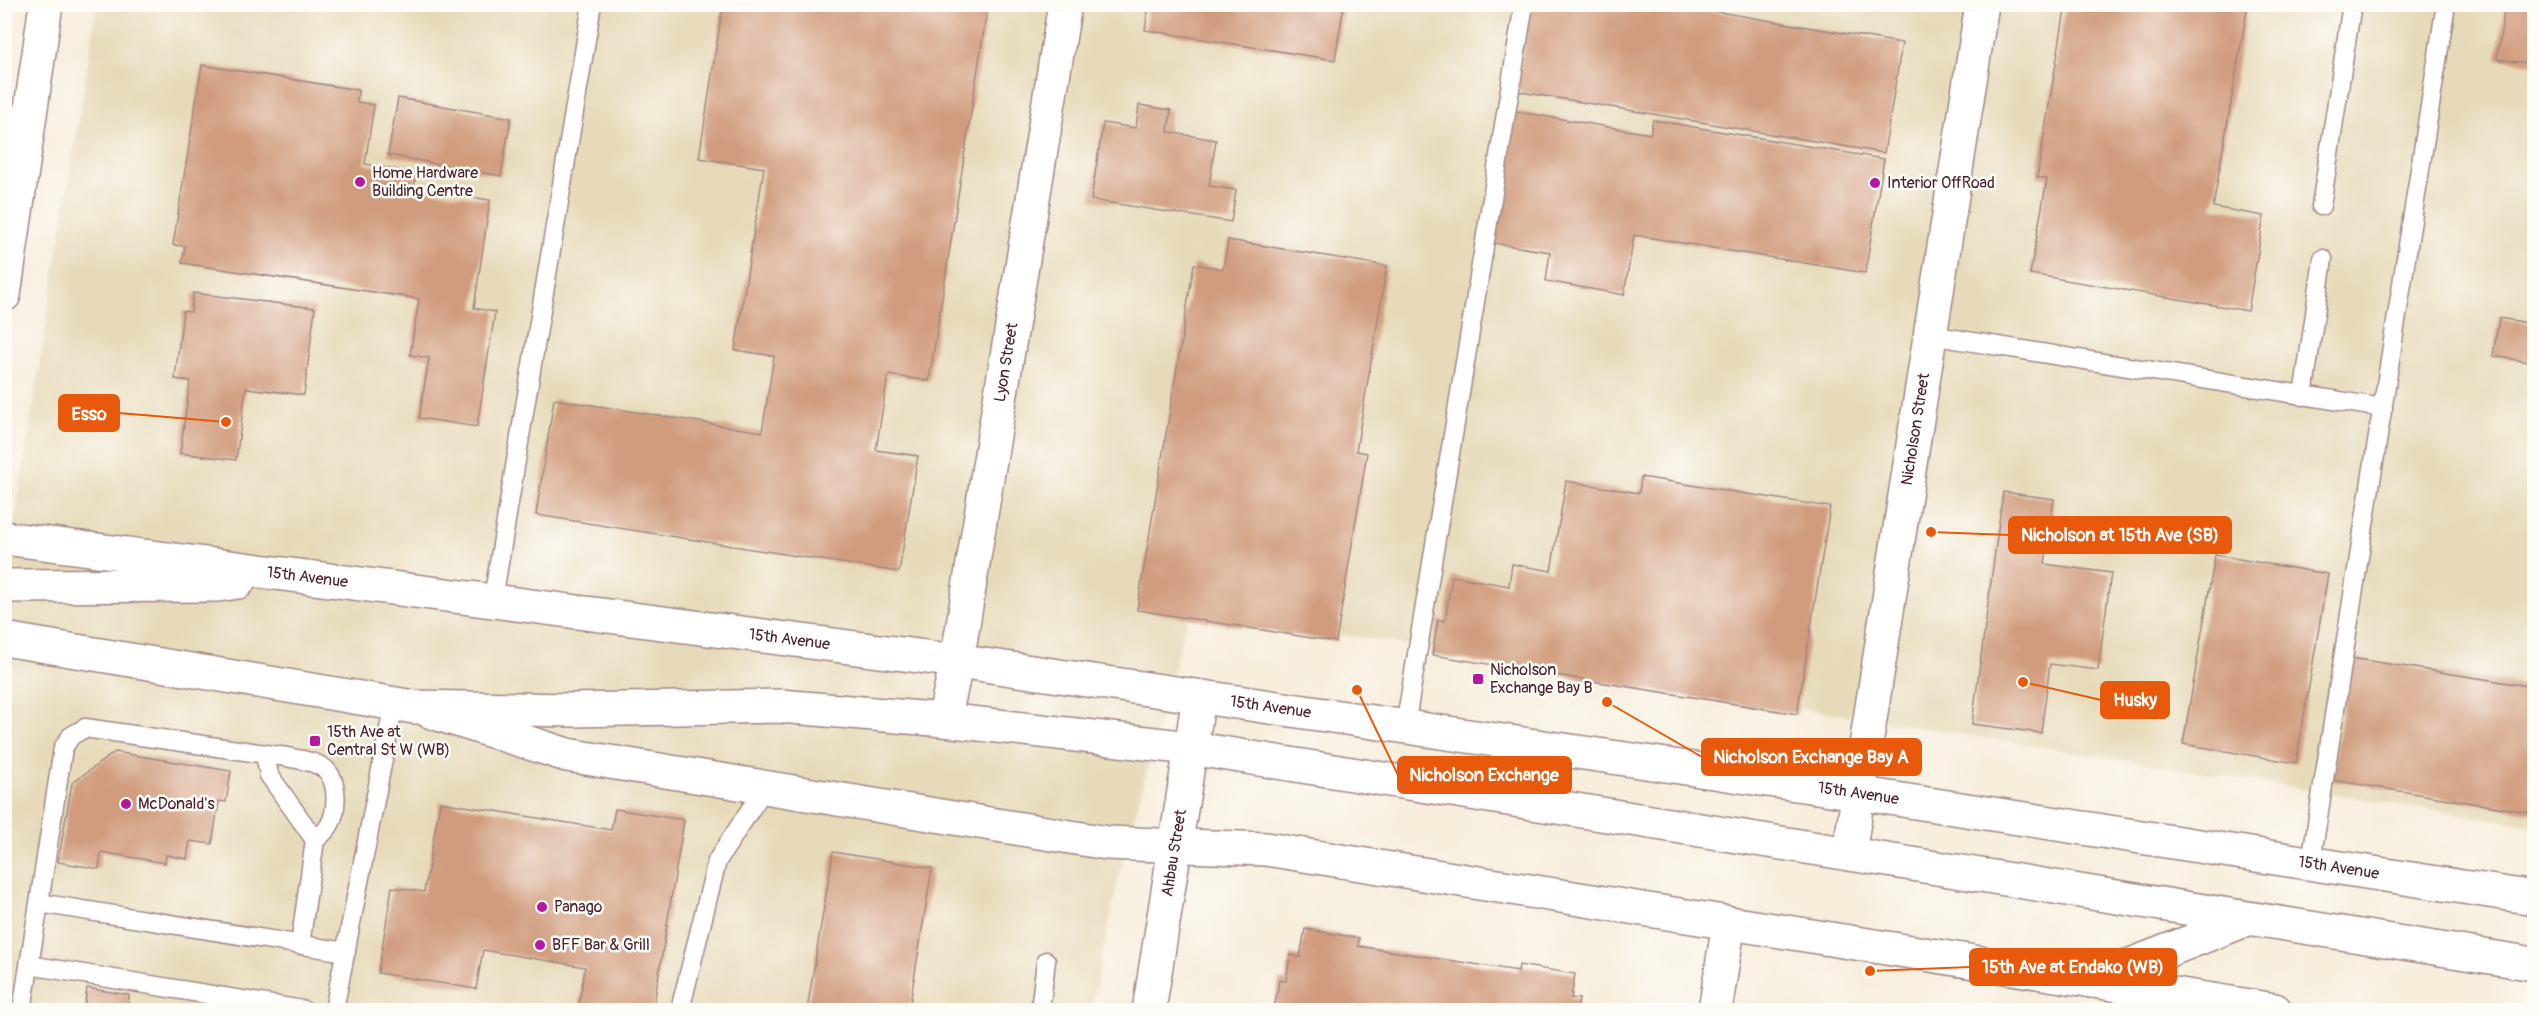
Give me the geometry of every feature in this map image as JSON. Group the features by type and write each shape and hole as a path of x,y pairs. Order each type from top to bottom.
{"main road":[{"path":"4,295 46,4"},
{"name":"Lyon Street","path":"944,720 957,661 1065,4"},
{"name":"Nicholson Street","path":"1849,854 1982,4"},
{"name":"15th Avenue","path":"4,538 493,599 957,661 1857,793 2535,898"},
{"path":"4,586 218,585 294,574"},
{"path":"4,639 404,705 572,710 780,706 944,720 1190,748 2535,964"},
{"name":"Ahbau Street","path":"1149,1011 1199,697"},
{"path":"404,705 567,755 1107,843 1266,849 2268,1010"},
{"path":"2090,981 2248,919"},
{"path":"1715,1011 1729,923"}],"lane":[{"path":"493,599 592,4"},
{"path":"1405,727 1524,4"},
{"path":"2321,206 2352,4"},
{"path":"2311,862 2446,4"},
{"path":"2303,396 2323,259"},
{"path":"1930,335 2383,408"},
{"path":"334,1011 404,705"},
{"path":"22,1011 63,748 71,735 85,728 265,754 314,763 328,771 334,787 333,818 328,829 315,840 300,945"},
{"path":"265,754 269,775 315,840"},
{"path":"680,1011 717,861 765,787"},
{"path":"39,903 346,952"},
{"path":"1040,1011 1046,961"},
{"path":"29,964 303,1011"}],"shaded area":[{"path":"97,5 2534,5 2534,826 1189,610 1118,880 1091,1010 5,1010 5,583"}],"building":[{"path":"723,4 988,4 929,381 888,375 876,450 918,456 899,572 536,515 554,399 762,432 774,356 735,350 764,168 699,158"},
{"path":"1149,4 1344,4 1335,60 1145,30"},
{"path":"1531,4 1671,4 1902,43 1884,153 1516,91"},
{"path":"2066,4 2248,4 2213,207 2264,216 2248,311 2030,274 2047,179 2037,177"},
{"path":"2505,4 2534,4 2534,64 2497,59"},
{"path":"202,65 358,90 357,102 374,105 365,164 416,173 414,188 490,200 474,308 495,312 477,427 419,418 429,358 410,355 419,299 182,263 185,246 173,245"},
{"path":"398,98 511,118 501,176 388,155"},
{"path":"1139,105 1171,110 1168,132 1216,140 1209,186 1236,190 1231,222 1091,200 1103,123 1136,128"},
{"path":"1514,111 1650,134 1653,120 1884,159 1865,273 1634,235 1624,295 1546,281 1550,252 1492,243"},
{"path":"1228,240 1387,266 1356,451 1367,453 1336,642 1137,610 1194,264 1223,269"},
{"path":"193,293 315,308 304,395 246,388 236,460 180,453 190,381 175,379 183,311 191,312"},
{"path":"2499,318 2534,324 2534,363 2493,356"},
{"path":"1641,477 1830,507 1797,714 1432,655 1438,620 1445,621 1452,576 1509,586 1512,564 1551,571 1566,481 1639,493"},
{"path":"2003,492 2054,499 2045,564 2111,573 2098,670 2050,664 2041,733 1972,724"},
{"path":"2215,555 2328,574 2296,763 2183,744"},
{"path":"2351,658 2534,687 2534,813 2332,780"},
{"path":"115,752 231,771 226,802 219,801 212,844 190,841 187,859 166,855 165,863 101,852 99,869 58,862 72,783"},
{"path":"440,802 611,830 615,809 684,820 653,1010 617,1010 579,1004 585,967 483,950 476,989 378,973 392,887 424,892"},
{"path":"833,852 932,868 909,1010 807,1010"},
{"path":"1305,929 1359,938 1358,946 1518,971 1519,965 1575,974 1571,998 1579,999 1577,1010 1274,1010 1279,980 1286,981 1290,955 1300,957"},
{"path":"87,988 129,995 128,1005 157,1010 84,1010"}],"place":[{"name":"Home Hardware Building Centre","path":"360,182"},
{"name":"Interior OffRoad","path":"1875,183"},
{"name":"Esso","path":"226,422"},
{"name":"Nicholson at 15th Ave (SB)","path":"1931,532"},
{"name":"Nicholson Exchange Bay B","path":"1478,679"},
{"name":"Husky","path":"2023,682"},
{"name":"Nicholson Exchange","path":"1357,690"},
{"name":"Nicholson Exchange Bay A","path":"1607,702"},
{"name":"15th Ave at Central St W (WB)","path":"315,741"},
{"name":"McDonald's","path":"126,804"},
{"name":"Panago","path":"542,907"},
{"name":"BFF Bar & Grill","path":"540,945"},
{"name":"15th Ave at Endako (WB)","path":"1870,971"}]}
